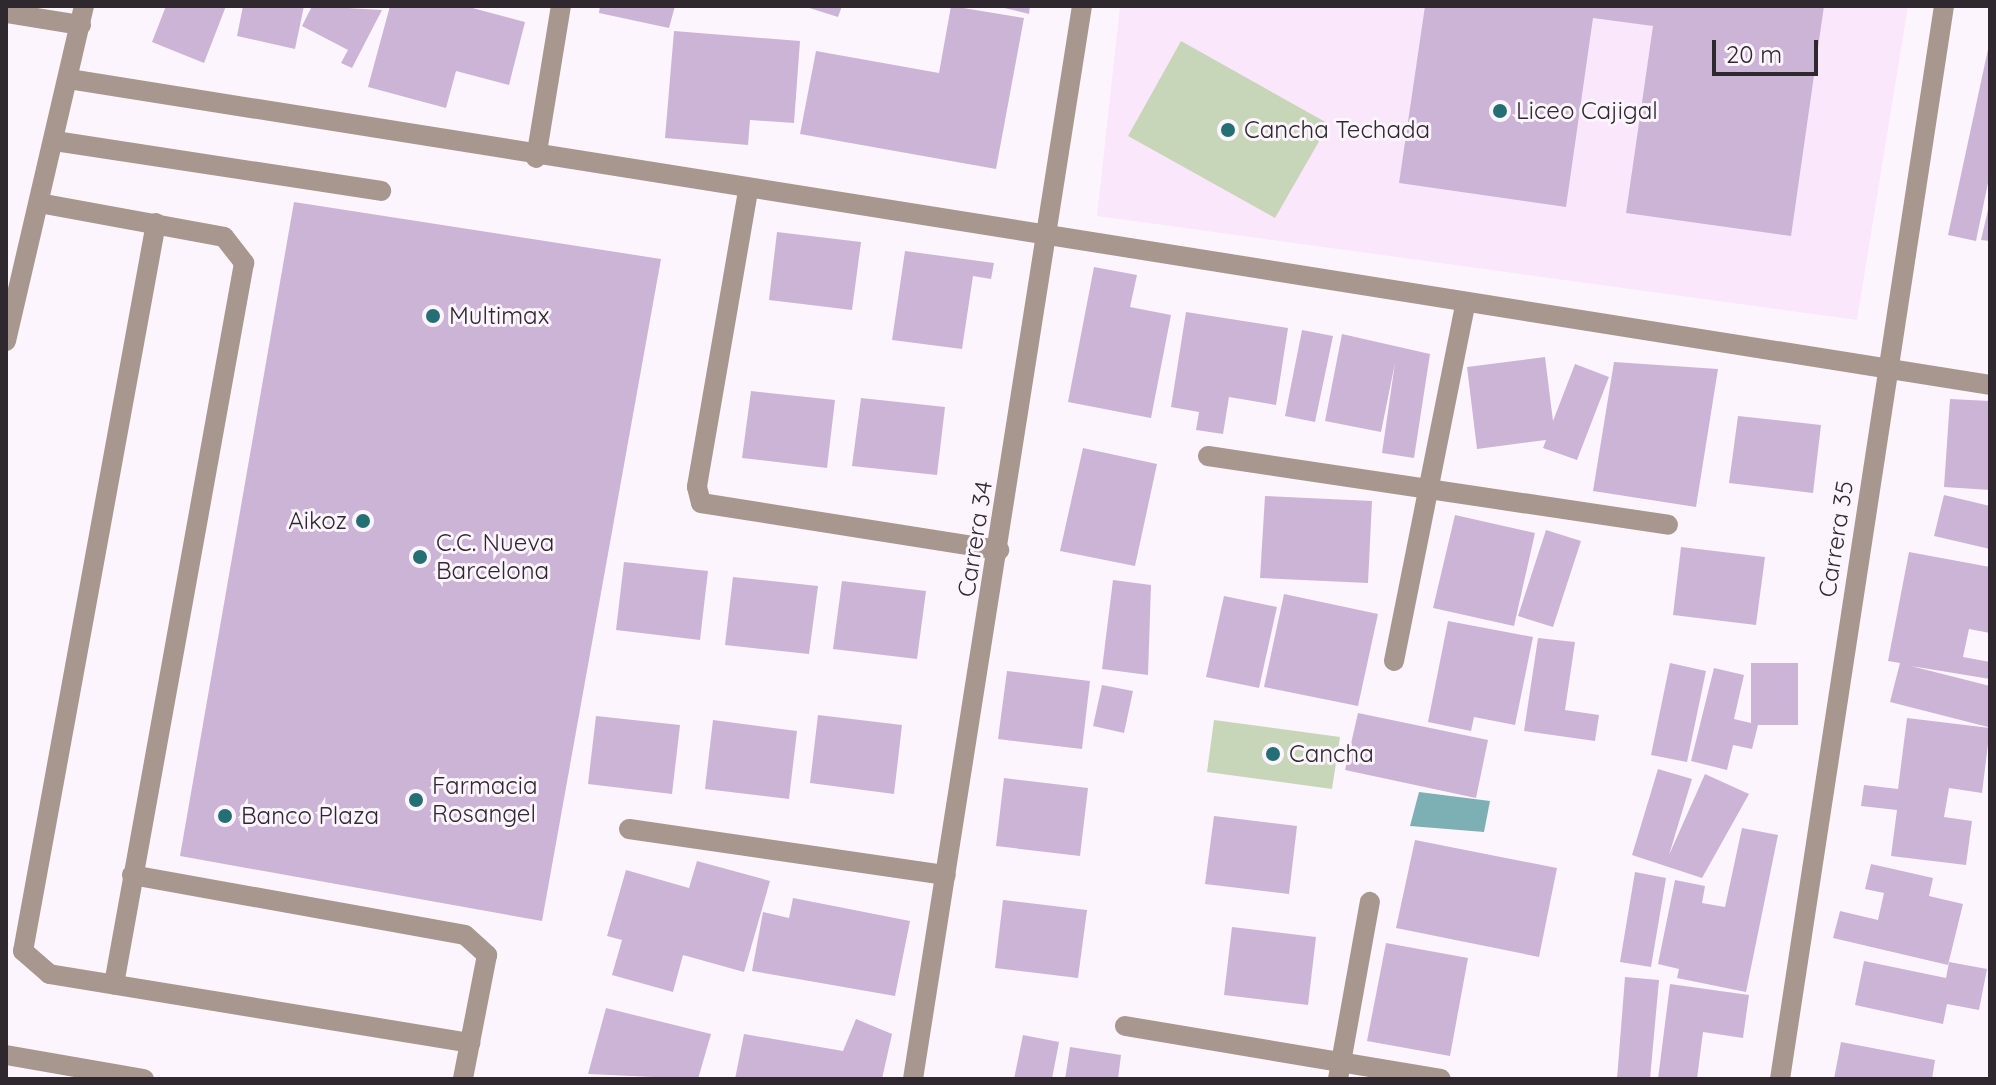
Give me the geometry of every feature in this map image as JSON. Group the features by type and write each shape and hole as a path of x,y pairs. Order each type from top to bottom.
{"street":[{"path":"536,158 561,6"},
{"name":"Carrera 34","path":"913,1079 1050,238 1082,6"},
{"name":"Carrera 35","path":"1780,1079 1944,6"},
{"path":"6,13 83,15 6,341"},
{"path":"69,79 536,158 1990,385"},
{"path":"55,141 381,191"},
{"path":"748,191 697,487 701,503 999,550"},
{"path":"39,203 224,237 244,263 114,984"},
{"path":"156,223 22,935 23,951 49,974 470,1043"},
{"path":"1394,661 1465,305"},
{"path":"1208,456 1668,525"},
{"path":"629,829 946,875"},
{"path":"132,875 465,935 487,955 463,1079"},
{"path":"1339,1072 1370,902"},
{"path":"1125,1026 1339,1072 1441,1079"},
{"path":"6,1055 144,1079"}],"shaded area":[{"name":"Liceo Cajigal","path":"1120,6 1908,6 1857,320 1097,216"}],"green space":[{"name":"Cancha Techada","path":"1181,41 1329,124 1275,218 1128,136"},
{"name":"Cancha","path":"1214,720 1340,737 1332,789 1207,772"}],"water":[{"path":"1419,792 1490,801 1484,832 1410,826"}],"building":[{"path":"166,6 226,6 204,63 152,42"},
{"path":"243,6 304,6 295,49 237,36"},
{"path":"312,6 382,10 352,68 341,63 348,50 302,26"},
{"path":"390,6 465,6 525,22 509,85 456,71 446,108 368,87"},
{"path":"600,6 675,6 669,28 599,13"},
{"path":"803,6 842,6 838,17"},
{"path":"951,6 1024,18 996,169 800,134 816,51 939,73"},
{"path":"996,6 1030,6 1029,14"},
{"path":"1425,6 1824,6 1791,236 1626,213 1653,26 1593,18 1566,207 1399,183"},
{"path":"674,31 800,41 794,123 750,120 748,145 665,138"},
{"path":"1990,40 1990,173 1976,241 1948,235"},
{"path":"1990,201 1990,241 1981,240"},
{"name":"C.C. Nueva Barcelona","path":"294,202 661,259 542,921 180,856"},
{"path":"777,232 861,242 852,310 769,300"},
{"path":"905,251 994,263 991,279 973,276 962,349 892,340"},
{"path":"1094,267 1137,275 1130,307 1171,315 1151,418 1068,402"},
{"path":"1186,312 1288,328 1276,405 1229,397 1223,434 1196,430 1199,412 1171,407"},
{"path":"1302,330 1333,336 1315,422 1285,416"},
{"path":"1342,334 1430,354 1414,458 1382,453 1395,363 1381,432 1325,421"},
{"path":"1545,357 1553,421 1575,364 1609,377 1577,460 1543,448 1546,440 1477,449 1467,367"},
{"path":"1614,362 1718,369 1696,507 1593,491"},
{"path":"751,391 835,400 827,468 742,458"},
{"path":"861,398 945,407 937,475 852,466"},
{"path":"1950,399 1990,401 1990,490 1944,487"},
{"path":"1738,416 1821,425 1813,493 1729,483"},
{"path":"1083,448 1157,464 1135,566 1060,551"},
{"path":"1944,495 1990,506 1990,549 1934,536"},
{"path":"1265,496 1372,501 1368,583 1260,578"},
{"path":"1455,515 1535,533 1514,626 1433,608"},
{"path":"1546,530 1581,541 1553,627 1518,616"},
{"path":"1681,547 1765,557 1756,625 1673,615"},
{"path":"1909,552 1990,567 1990,633 1969,629 1963,657 1990,662 1990,679 1911,666 1990,686 1988,727 1890,702 1900,663 1888,661"},
{"path":"624,562 708,571 700,640 616,630"},
{"path":"733,577 818,586 809,654 725,645"},
{"path":"1113,580 1151,585 1148,675 1102,669"},
{"path":"842,581 926,591 917,659 833,649"},
{"path":"1284,594 1378,614 1358,706 1264,687"},
{"path":"1224,596 1277,607 1259,688 1206,677"},
{"path":"1448,621 1533,637 1515,725 1474,717 1471,731 1428,722"},
{"path":"1538,638 1575,642 1565,710 1599,715 1595,741 1524,731"},
{"path":"1670,663 1706,671 1687,762 1651,755"},
{"path":"1751,663 1798,663 1798,725 1758,725 1752,749 1733,745 1727,770 1691,761 1714,668 1744,675 1734,719 1751,723"},
{"path":"1007,671 1090,681 1082,749 998,739"},
{"path":"1102,685 1133,691 1124,733 1093,726"},
{"path":"1358,713 1488,740 1476,798 1345,770"},
{"path":"818,715 902,725 894,794 810,783"},
{"path":"596,716 680,725 672,794 588,784"},
{"path":"1907,718 1990,728 1982,793 1949,788 1944,817 1972,821 1966,865 1891,856 1897,810 1861,806 1864,785 1898,789"},
{"path":"713,720 797,731 789,799 705,789"},
{"path":"1658,769 1692,779 1669,855 1705,774 1749,794 1702,878 1632,855"},
{"path":"1004,778 1088,788 1080,856 996,846"},
{"path":"1214,816 1297,826 1289,894 1205,884"},
{"path":"1742,828 1778,835 1746,992 1677,978 1679,969 1658,964 1675,880 1705,886 1702,903 1725,907"},
{"path":"1415,840 1557,868 1539,957 1396,928"},
{"path":"697,861 770,881 744,972 683,955 673,992 612,975 622,940 607,936 626,870 689,888"},
{"path":"1871,864 1933,878 1929,896 1963,904 1948,965 1833,938 1840,911 1878,920 1884,893 1865,889"},
{"path":"1635,872 1666,878 1651,967 1620,962"},
{"path":"793,898 910,921 895,996 752,971 763,912 789,918"},
{"path":"1003,900 1087,910 1078,978 995,968"},
{"path":"1232,927 1316,937 1308,1005 1224,995"},
{"path":"1386,943 1468,958 1450,1056 1367,1041"},
{"path":"1864,961 1946,978 1949,962 1987,969 1979,1010 1947,1004 1943,1024 1855,1005"},
{"path":"1625,977 1659,980 1650,1079 1617,1079"},
{"path":"1670,984 1749,995 1743,1038 1703,1032 1697,1079 1658,1079"},
{"path":"606,1008 711,1034 698,1079 588,1074"},
{"path":"856,1019 892,1034 882,1079 735,1079 744,1034 843,1051"},
{"path":"1023,1035 1059,1042 1052,1079 1014,1079"},
{"path":"1841,1042 1935,1060 1932,1079 1834,1079"},
{"path":"1070,1047 1121,1055 1118,1079 1065,1079"}],"place":[{"name":"Liceo Cajigal","path":"1500,111"},
{"name":"Cancha Techada","path":"1228,130"},
{"name":"Multimax","path":"433,316"},
{"name":"Aikoz","path":"363,521"},
{"name":"C.C. Nueva Barcelona","path":"420,557"},
{"name":"Cancha","path":"1273,754"},
{"name":"Farmacia Rosangel","path":"416,800"},
{"name":"Banco Plaza","path":"225,816"}]}
